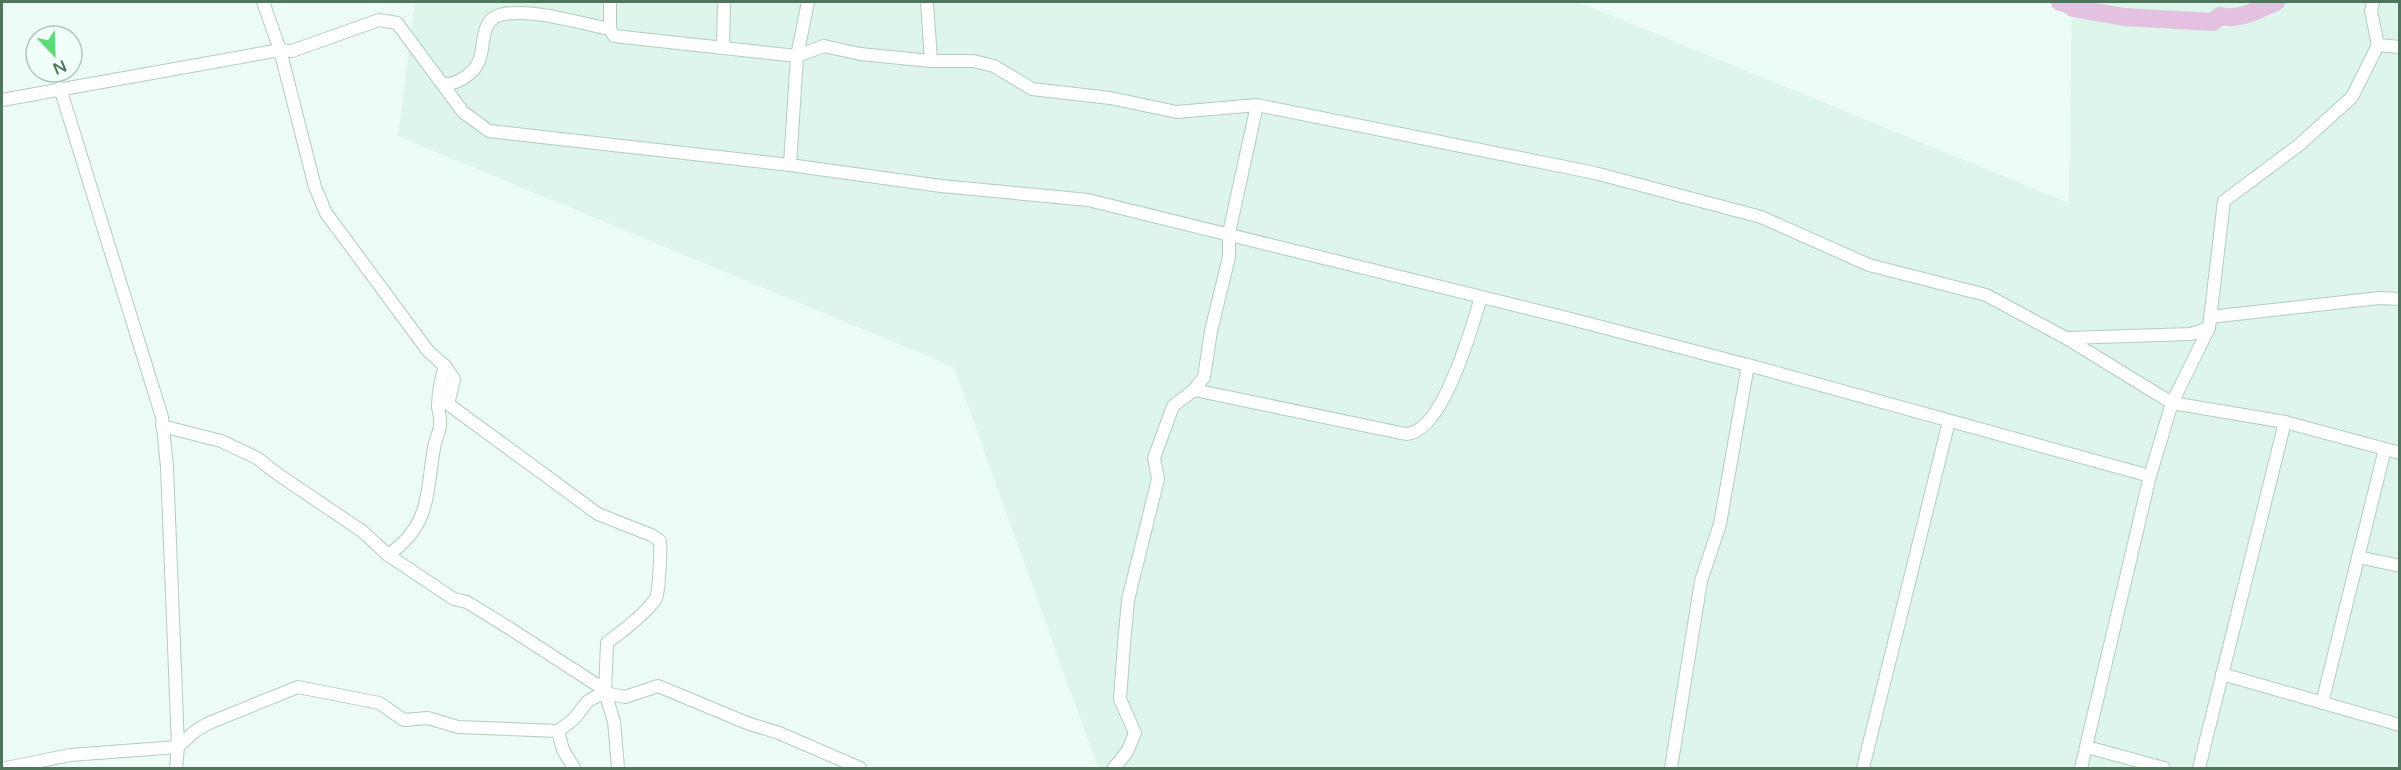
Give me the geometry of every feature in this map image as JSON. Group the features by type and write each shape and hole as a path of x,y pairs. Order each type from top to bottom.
{"street":[{"path":"263,2 280,50 315,187 326,213 428,351 445,366 454,379 448,405 598,514 651,535 660,541 662,557 657,597 630,625 607,643 605,692 614,721 618,768"},
{"path":"610,2 610,29 614,36 797,56 824,46 860,54 931,61 973,61 994,66 1032,89 1110,98 1178,112 1257,105 1595,174 1722,205 1761,216 1869,265 1986,295 2066,338 2172,403 2284,422 2400,453"},
{"path":"723,47 724,2"},
{"path":"790,165 797,56 808,2"},
{"path":"927,2 931,61"},
{"path":"2081,768 2150,476 2172,403 2209,323 2224,201 2299,145 2352,97 2378,45 2371,10 2373,2"},
{"path":"445,84 452,84 468,76 480,60 486,25 503,14 543,15 610,29"},
{"path":"2,100 280,50 292,51 379,20 397,23 445,84 463,111 489,131 790,165 941,186 1088,200 1229,233 1748,365 2150,476"},
{"path":"2378,45 2400,47"},
{"path":"60,88 162,417 167,468 178,747 176,768"},
{"path":"1114,768 1127,752 1135,733 1120,699 1128,600 1158,479 1154,458 1173,406 1194,390 1204,377 1211,331 1229,257 1229,233 1257,105"},
{"path":"1194,390 1414,434 1430,420 1446,393 1463,356 1480,297"},
{"path":"2066,338 2191,334 2209,323 2379,298 2400,299"},
{"path":"1671,768 1701,581 1720,524 1748,365"},
{"path":"388,555 401,546 424,513 434,447 441,425 438,406 445,366"},
{"path":"1863,768 1950,421"},
{"path":"2199,768 2284,422"},
{"path":"162,426 220,441 257,458 362,531 388,555 454,599 467,602 509,628 605,692 625,697 658,686 737,720 779,733 860,768"},
{"path":"2322,703 2385,449"},
{"path":"2358,557 2400,566"},
{"path":"2222,674 2400,725"},
{"path":"6,768 70,755 178,747 195,731 209,723 298,687 379,703 404,720 428,718 458,727 558,731 574,719 587,702 605,692"},
{"path":"558,731 558,740 576,768"},
{"path":"2087,747 2164,768"}],"shaded area":[{"path":"415,2 1578,2 2069,203 2072,2 2399,2 2399,768 1098,768 954,367 398,136"}],"waterway":[{"path":"2060,2 2072,5 2073,8 2124,17 2213,22 2220,16 2242,16 2276,2"}]}
